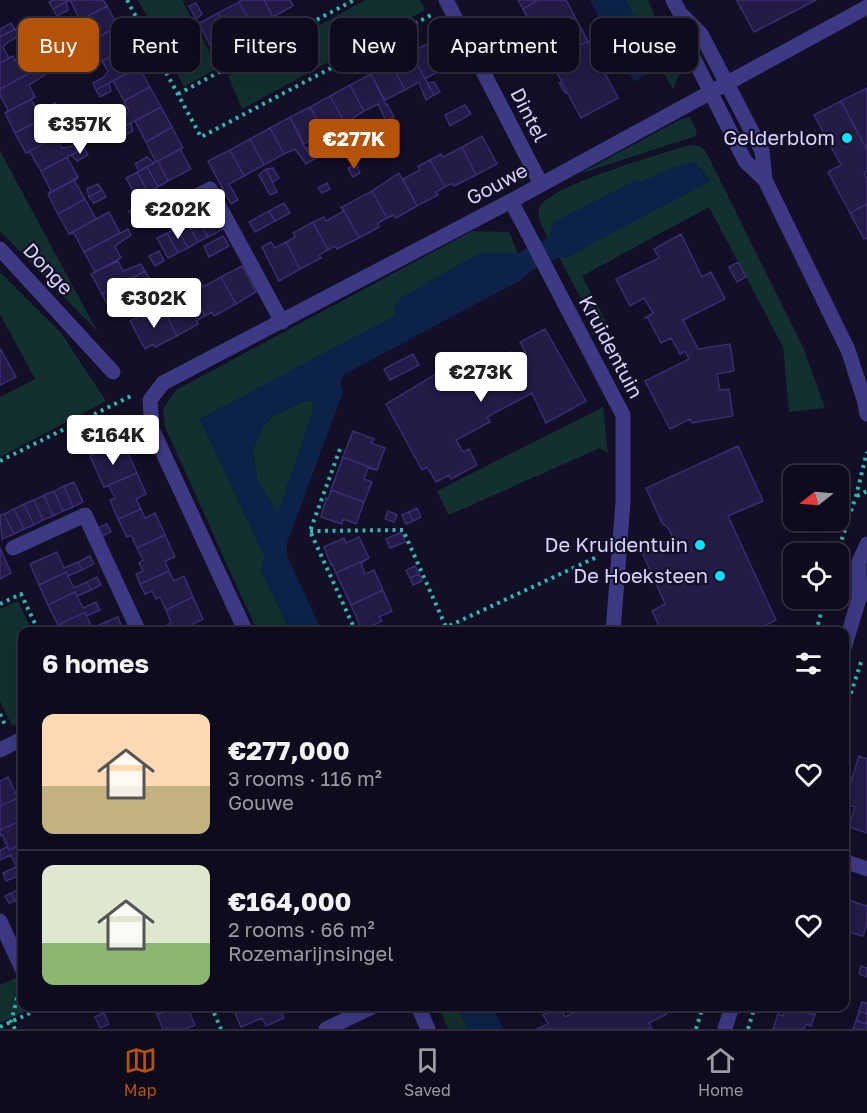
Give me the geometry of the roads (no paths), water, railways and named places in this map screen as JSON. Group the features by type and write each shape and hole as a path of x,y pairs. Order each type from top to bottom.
{"street":[{"name":"Dintel","path":"448,3 541,184"},
{"path":"677,6 701,34 762,151 765,180 848,350 867,414"},
{"path":"677,6 684,39 745,161 765,180"},
{"name":"Gouwe","path":"244,627 152,429 150,400 164,382 511,201 867,7"},
{"path":"156,218 210,189 282,322"},
{"name":"Kruidentuin","path":"511,201 623,416 621,546 613,627"},
{"name":"Donge","path":"0,249 113,372"},
{"path":"13,548 85,515 137,627"},
{"path":"849,635 864,596 859,562 867,544"},
{"path":"0,750 18,741"},
{"path":"849,863 867,868"},
{"path":"0,921 18,960"},
{"path":"326,1029 364,1011"},
{"path":"420,1011 428,1029"},
{"path":"724,1029 730,1011"}],"water":[{"path":"590,0 625,0 635,18 600,18"},
{"path":"629,72 650,72 634,82"},
{"path":"695,162 710,181 569,256 543,264 521,280 343,375 340,384 343,392 287,543 287,556 320,627 289,627 261,570 265,557 200,419 394,316 397,300 480,253 518,253 548,238 554,222 636,180 641,182 669,169","holes":["306,400 312,402 314,407 278,513 257,480 253,448 263,427 272,416"]},
{"path":"460,1011 495,1011 503,1029 468,1029"}],"place":[{"name":"Gelderblom","path":"847,138"},
{"name":"De Kruidentuin","path":"700,545"},
{"name":"De Hoeksteen","path":"720,576"}]}
